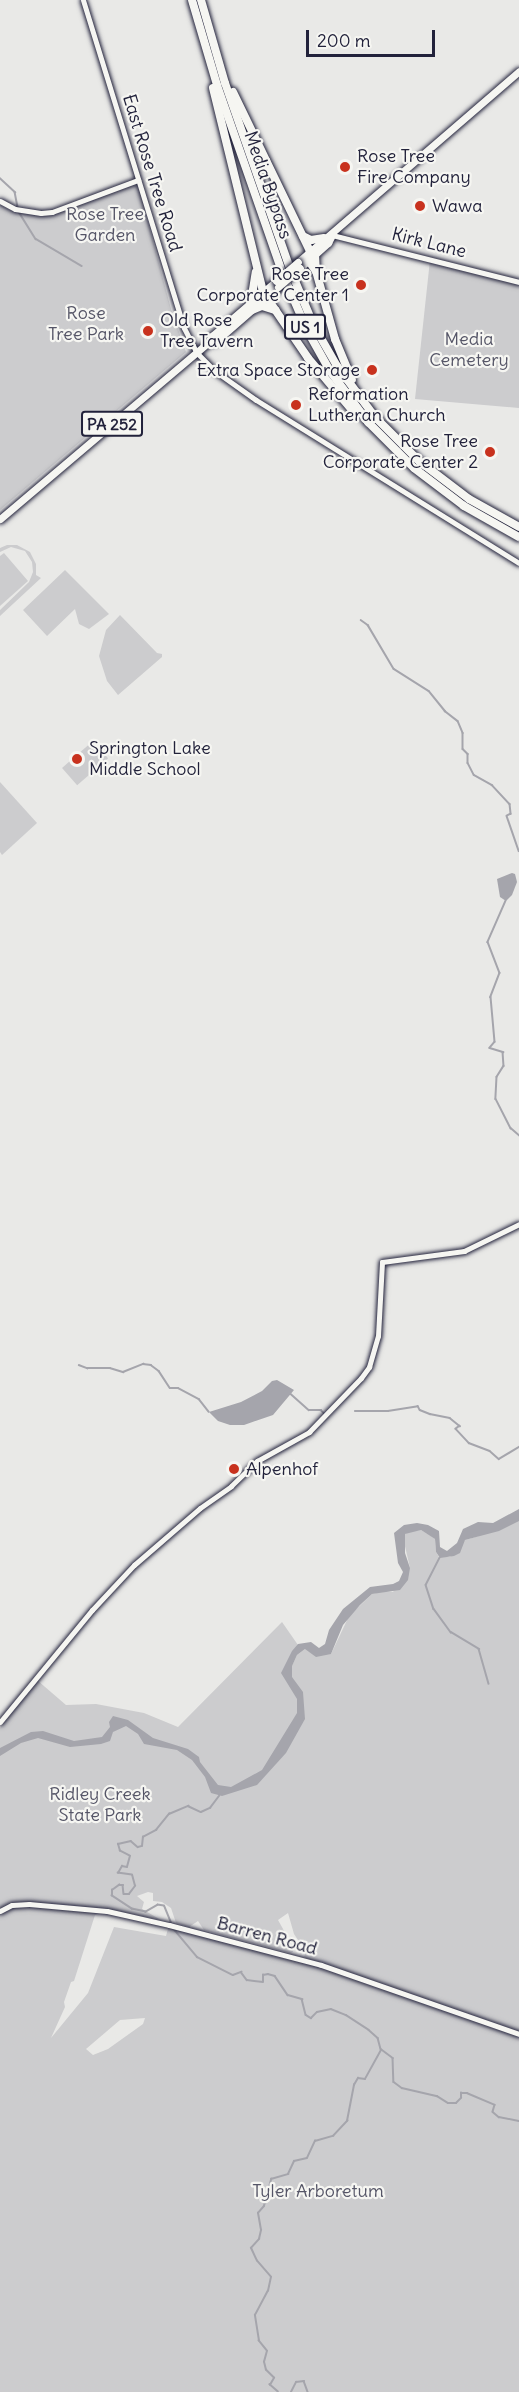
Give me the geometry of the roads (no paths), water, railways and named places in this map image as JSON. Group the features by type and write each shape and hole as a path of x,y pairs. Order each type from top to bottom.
{"highway":[{"name":"Media Bypass","path":"192,0 308,312 337,366 375,417 408,451 443,481 519,527"},
{"name":"Media Bypass","path":"201,0 207,39 278,261 300,315 339,385 390,446 451,497 519,537"},
{"path":"207,39 301,232 306,259 316,272 344,365 375,417"},
{"path":"207,39 265,295 315,368 351,409 390,446"},
{"path":"301,232 311,240 328,236"},
{"path":"255,258 252,306 275,310"}],"main road":[{"name":"PA 252","path":"0,519 197,353 212,336 265,295 328,236 519,71"}],"street":[{"name":"East Rose Tree Road","path":"83,0 184,328 197,353 214,371 256,400 519,563"},
{"path":"0,201 18,210 52,212 138,180"},
{"name":"Kirk Lane","path":"328,236 519,282"},
{"path":"0,1722 92,1610 134,1565 200,1508 237,1481 256,1461 309,1432 361,1378 369,1367 378,1336 382,1262 464,1251 519,1224"},
{"name":"Barren Road","path":"0,1911 12,1905 29,1904 107,1911 169,1925 321,1965 519,2034"}],"waterway":[{"path":"0,178 15,192 18,207"},
{"path":"19,212 36,239 82,266"},
{"path":"361,620 368,625 394,669 429,691 445,711 458,721 463,733 463,749 468,754 468,763 474,775 492,785 510,804 511,814 507,816 519,851"},
{"path":"506,901 488,942 500,973 491,997 495,1042 490,1048 503,1052 504,1066 497,1077 496,1099 511,1128 519,1135"},
{"path":"79,1365 87,1368 110,1368 123,1372 143,1364 151,1365 159,1371 170,1388 178,1388 199,1399 209,1412"},
{"path":"291,1394 309,1410 321,1410 324,1413"},
{"path":"355,1411 388,1411 418,1406 420,1410 430,1414 450,1418 460,1426 456,1429 469,1443 490,1451 499,1459 519,1447"},
{"path":"440,1558 426,1585 434,1609 451,1632 479,1649 489,1684"},
{"path":"171,1923 164,1906 158,1905 146,1912 132,1909 112,1896 112,1890 119,1885 123,1885 124,1894 129,1894 135,1886 132,1875 118,1873 122,1866 127,1867 130,1856 120,1851 118,1844 131,1841 138,1847 142,1846 143,1837 156,1830 169,1814 188,1806 201,1812 210,1808 219,1796"},
{"path":"173,1928 197,1957 233,1975 241,1972 247,1980 263,1982 263,1975 275,1976 288,1995 302,1999 306,2015 311,2018 317,2012 331,2009 346,2015 369,2030 378,2038 381,2049 393,2058 394,2082 402,2088 437,2096 448,2103 456,2103 461,2098 461,2093 467,2093 495,2105 493,2112 499,2117 519,2121"},
{"path":"278,2392 270,2385 274,2378 266,2370 264,2362 267,2351 259,2341 255,2315 268,2291 271,2277 257,2261 251,2248 259,2239 261,2230 258,2213 264,2206 271,2179 288,2174 294,2161 307,2158 315,2141 333,2136 347,2121 354,2085 358,2078 365,2079 381,2050"},
{"path":"291,2392 296,2382 304,2381 308,2392"}],"place":[{"name":"Rose Tree Fire Company","path":"345,167"},
{"name":"Wawa","path":"420,206"},
{"name":"Rose Tree Corporate Center 1","path":"361,285"},
{"name":"Old Rose Tree Tavern","path":"148,331"},
{"name":"Extra Space Storage","path":"372,370"},
{"name":"Reformation Lutheran Church","path":"296,405"},
{"name":"Rose Tree Corporate Center 2","path":"490,452"},
{"name":"Springton Lake Middle School","path":"77,759"},
{"name":"Alpenhof","path":"234,1469"}],"park label":[{"name":"Rose Tree Garden","path":"105,225"},
{"name":"Rose Tree Park","path":"86,324"},
{"name":"Media Cemetery","path":"469,350"},
{"name":"Ridley Creek State Park","path":"100,1805"},
{"name":"Tyler Arboretum","path":"318,2191"}]}
